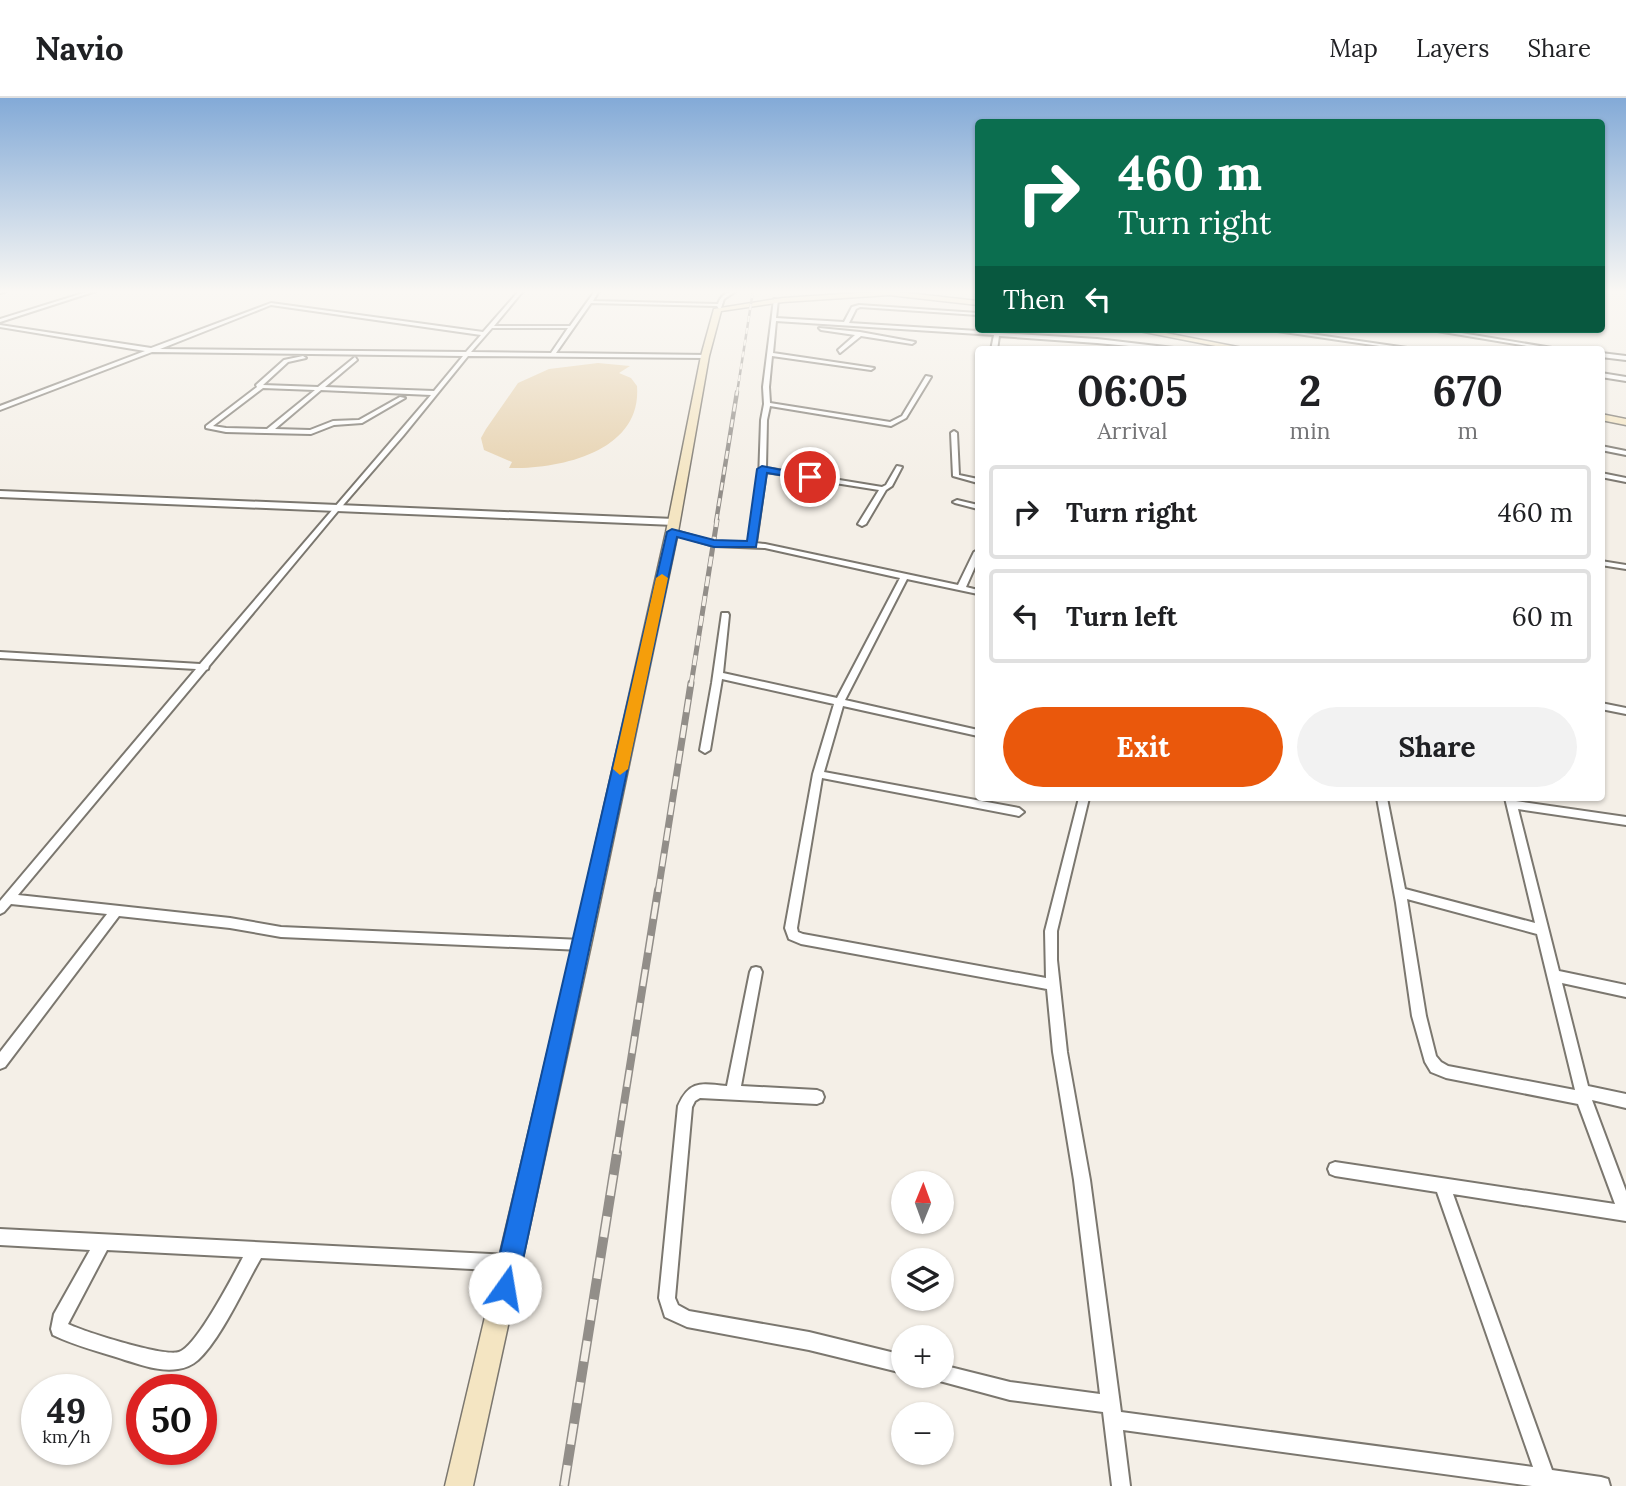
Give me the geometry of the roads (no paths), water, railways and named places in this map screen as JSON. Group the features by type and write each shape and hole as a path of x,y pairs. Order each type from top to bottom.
{"main road":[{"path":"459,1486 582,945 673,527 705,356"},
{"path":"1605,418 1626,422"}],"street":[{"path":"0,408 136,356"},
{"path":"4,904 466,356"},
{"path":"670,356 705,356"},
{"path":"752,545 762,469 769,356"},
{"path":"781,356 871,369"},
{"path":"1607,356 1626,358"},
{"path":"262,386 258,384 290,359 435,359"},
{"path":"269,431 355,359"},
{"path":"1605,376 1626,379"},
{"path":"767,404 896,424 904,417 928,377"},
{"path":"402,398 354,424 332,424 311,432 208,427 262,386 435,393"},
{"path":"954,433 956,476 960,480 975,481"},
{"path":"1605,449 1626,453"},
{"path":"862,524 899,467"},
{"path":"762,469 883,489"},
{"path":"1605,476 1626,480"},
{"path":"0,494 673,527 714,544 752,545 975,591"},
{"path":"957,502 975,506"},
{"path":"961,588 975,558"},
{"path":"1605,564 1626,567"},
{"path":"905,576 839,703 818,774 799,867 791,928 793,935 801,939 1053,985"},
{"path":"705,750 718,676 724,615"},
{"path":"0,655 205,667"},
{"path":"718,676 975,732"},
{"path":"1605,707 1626,711"},
{"path":"818,774 1018,812"},
{"path":"1083,801 1051,931 1053,985 1060,1052 1082,1180 1121,1486"},
{"path":"1383,801 1419,1016 1430,1058 1436,1067 1446,1072 1626,1101"},
{"path":"1335,1169 1626,1212 1583,1094 1511,801 1626,821"},
{"path":"1400,892 1541,930"},
{"path":"4,904 116,911 230,923 281,932 582,945"},
{"path":"0,1063 116,911"},
{"path":"733,1093 756,972"},
{"path":"1555,976 1626,991"},
{"path":"817,1097 699,1091 690,1096 685,1106 667,1298 671,1311 687,1319 809,1341 891,1361"},
{"path":"1442,1185 1546,1479"},
{"path":"0,1237 510,1263"},
{"path":"102,1243 60,1320 59,1329 150,1358 168,1360 183,1360 198,1346 256,1251"},
{"path":"954,1377 1111,1412 1601,1486"}],"railway":[{"path":"737,393 743,356"},
{"path":"716,522 737,392"},
{"path":"691,685 717,520"},
{"path":"658,892 691,683"},
{"path":"616,1154 658,890"},
{"path":"564,1486 617,1153"}]}
